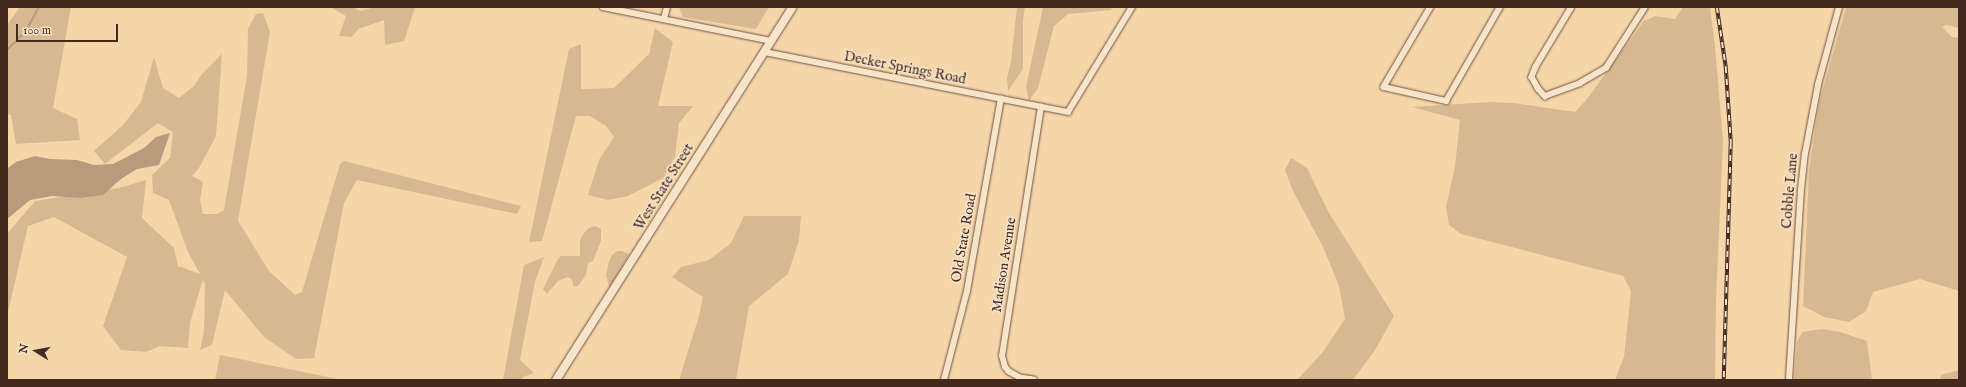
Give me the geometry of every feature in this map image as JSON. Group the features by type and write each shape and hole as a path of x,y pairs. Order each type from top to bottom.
{"street":[{"path":"603,7 620,9 772,41"},
{"path":"664,19 667,7"},
{"name":"West State Street","path":"556,380 793,7"},
{"name":"Decker Springs Road","path":"765,52 1068,112 1132,7"},
{"path":"1431,7 1384,87 1446,101 1500,7"},
{"path":"1572,7 1536,67 1532,77 1538,88 1545,96 1580,83 1606,68 1645,7"},
{"name":"Cobble Lane","path":"1789,380 1801,190 1805,154 1818,85 1840,7"},
{"name":"Old State Road","path":"944,380 967,291 1001,99"},
{"name":"Madison Avenue","path":"1034,380 1020,378 1009,372 1005,367 1002,356 1041,107"}],"shaded area":[{"path":"20,7 71,7 53,108 77,119 80,140 16,144 11,115 7,114 7,25"},
{"path":"330,7 352,7 361,11 375,7 415,7 404,41 385,45 384,20 358,29 352,37 339,36 346,16"},
{"path":"679,7 769,7 756,29 683,17"},
{"path":"1017,7 1025,7 1023,20 1023,69 1008,91 1007,78 1011,62"},
{"path":"1043,7 1112,7 1111,10 1068,14 1054,26 1038,88 1029,101 1026,87"},
{"path":"1683,7 1710,7 1715,46 1723,141 1716,300 1715,380 1615,380 1624,357 1631,291 1623,276 1461,234 1449,225 1446,207 1455,166 1460,120 1412,107 1491,102 1514,103 1575,112 1587,99 1644,21 1655,16 1675,19"},
{"path":"1846,7 1959,7 1959,28 1947,25 1942,27 1952,37 1959,38 1959,291 1920,279 1873,292 1866,311 1849,322 1824,317 1803,306 1809,170 1819,103"},
{"path":"263,13 270,32 238,221 269,271 295,295 302,292 340,164 344,161 521,206 517,214 357,180 344,203 314,358 296,359 264,337 225,290 212,345 200,350 204,331 205,284 203,279 190,323 188,348 160,346 146,352 121,350 103,326 127,257 54,217 28,226 7,316 7,234 35,201 119,188 146,180 142,218 174,248 178,266 200,274 188,252 169,200 153,193 152,175 170,158 173,132 158,123 105,164 94,151 123,125 141,102 154,57 163,88 179,98 194,86 202,74 222,54 216,136 199,168 192,176 203,182 200,200 203,214 217,214 224,210 247,76 248,29 256,14"},
{"path":"655,28 673,42 658,106 693,106 679,123 675,157 663,178 628,196 608,200 588,195 599,160 614,137 606,126 590,116 576,116 542,241 529,242 569,49 581,44 581,89 614,88 649,54"},
{"path":"170,133 159,165 137,169 121,179 103,195 80,198 52,196 30,200 7,219 7,169 16,162 35,156 50,159 77,160 94,165 113,164 144,148 156,137"},
{"path":"1291,158 1307,168 1329,213 1394,316 1375,350 1353,380 1297,380 1323,352 1345,319 1339,286 1323,247 1293,191 1285,170"},
{"path":"744,216 801,216 799,240 788,274 749,306 736,380 679,380 699,316 703,297 672,277 681,267 709,260 731,243"},
{"path":"595,226 601,229 601,241 593,261 588,263 586,275 578,286 574,287 572,280 568,277 558,281 547,294 543,289 558,259 561,256 580,256 580,240 589,228"},
{"path":"617,251 622,251 629,254 610,289 606,275 609,261 612,255"},
{"path":"544,257 535,282 520,360 534,373 523,377 522,380 503,380 524,265"},
{"path":"1822,329 1840,332 1867,341 1872,380 1794,380 1797,342 1802,332"},
{"path":"220,355 343,380 215,380"},
{"path":"1959,370 1959,380 1940,380 1941,375"}],"waterway":[{"path":"7,50 26,31 39,7"}],"railway":[{"path":"1717,7 1726,67 1731,143 1724,380"}]}
